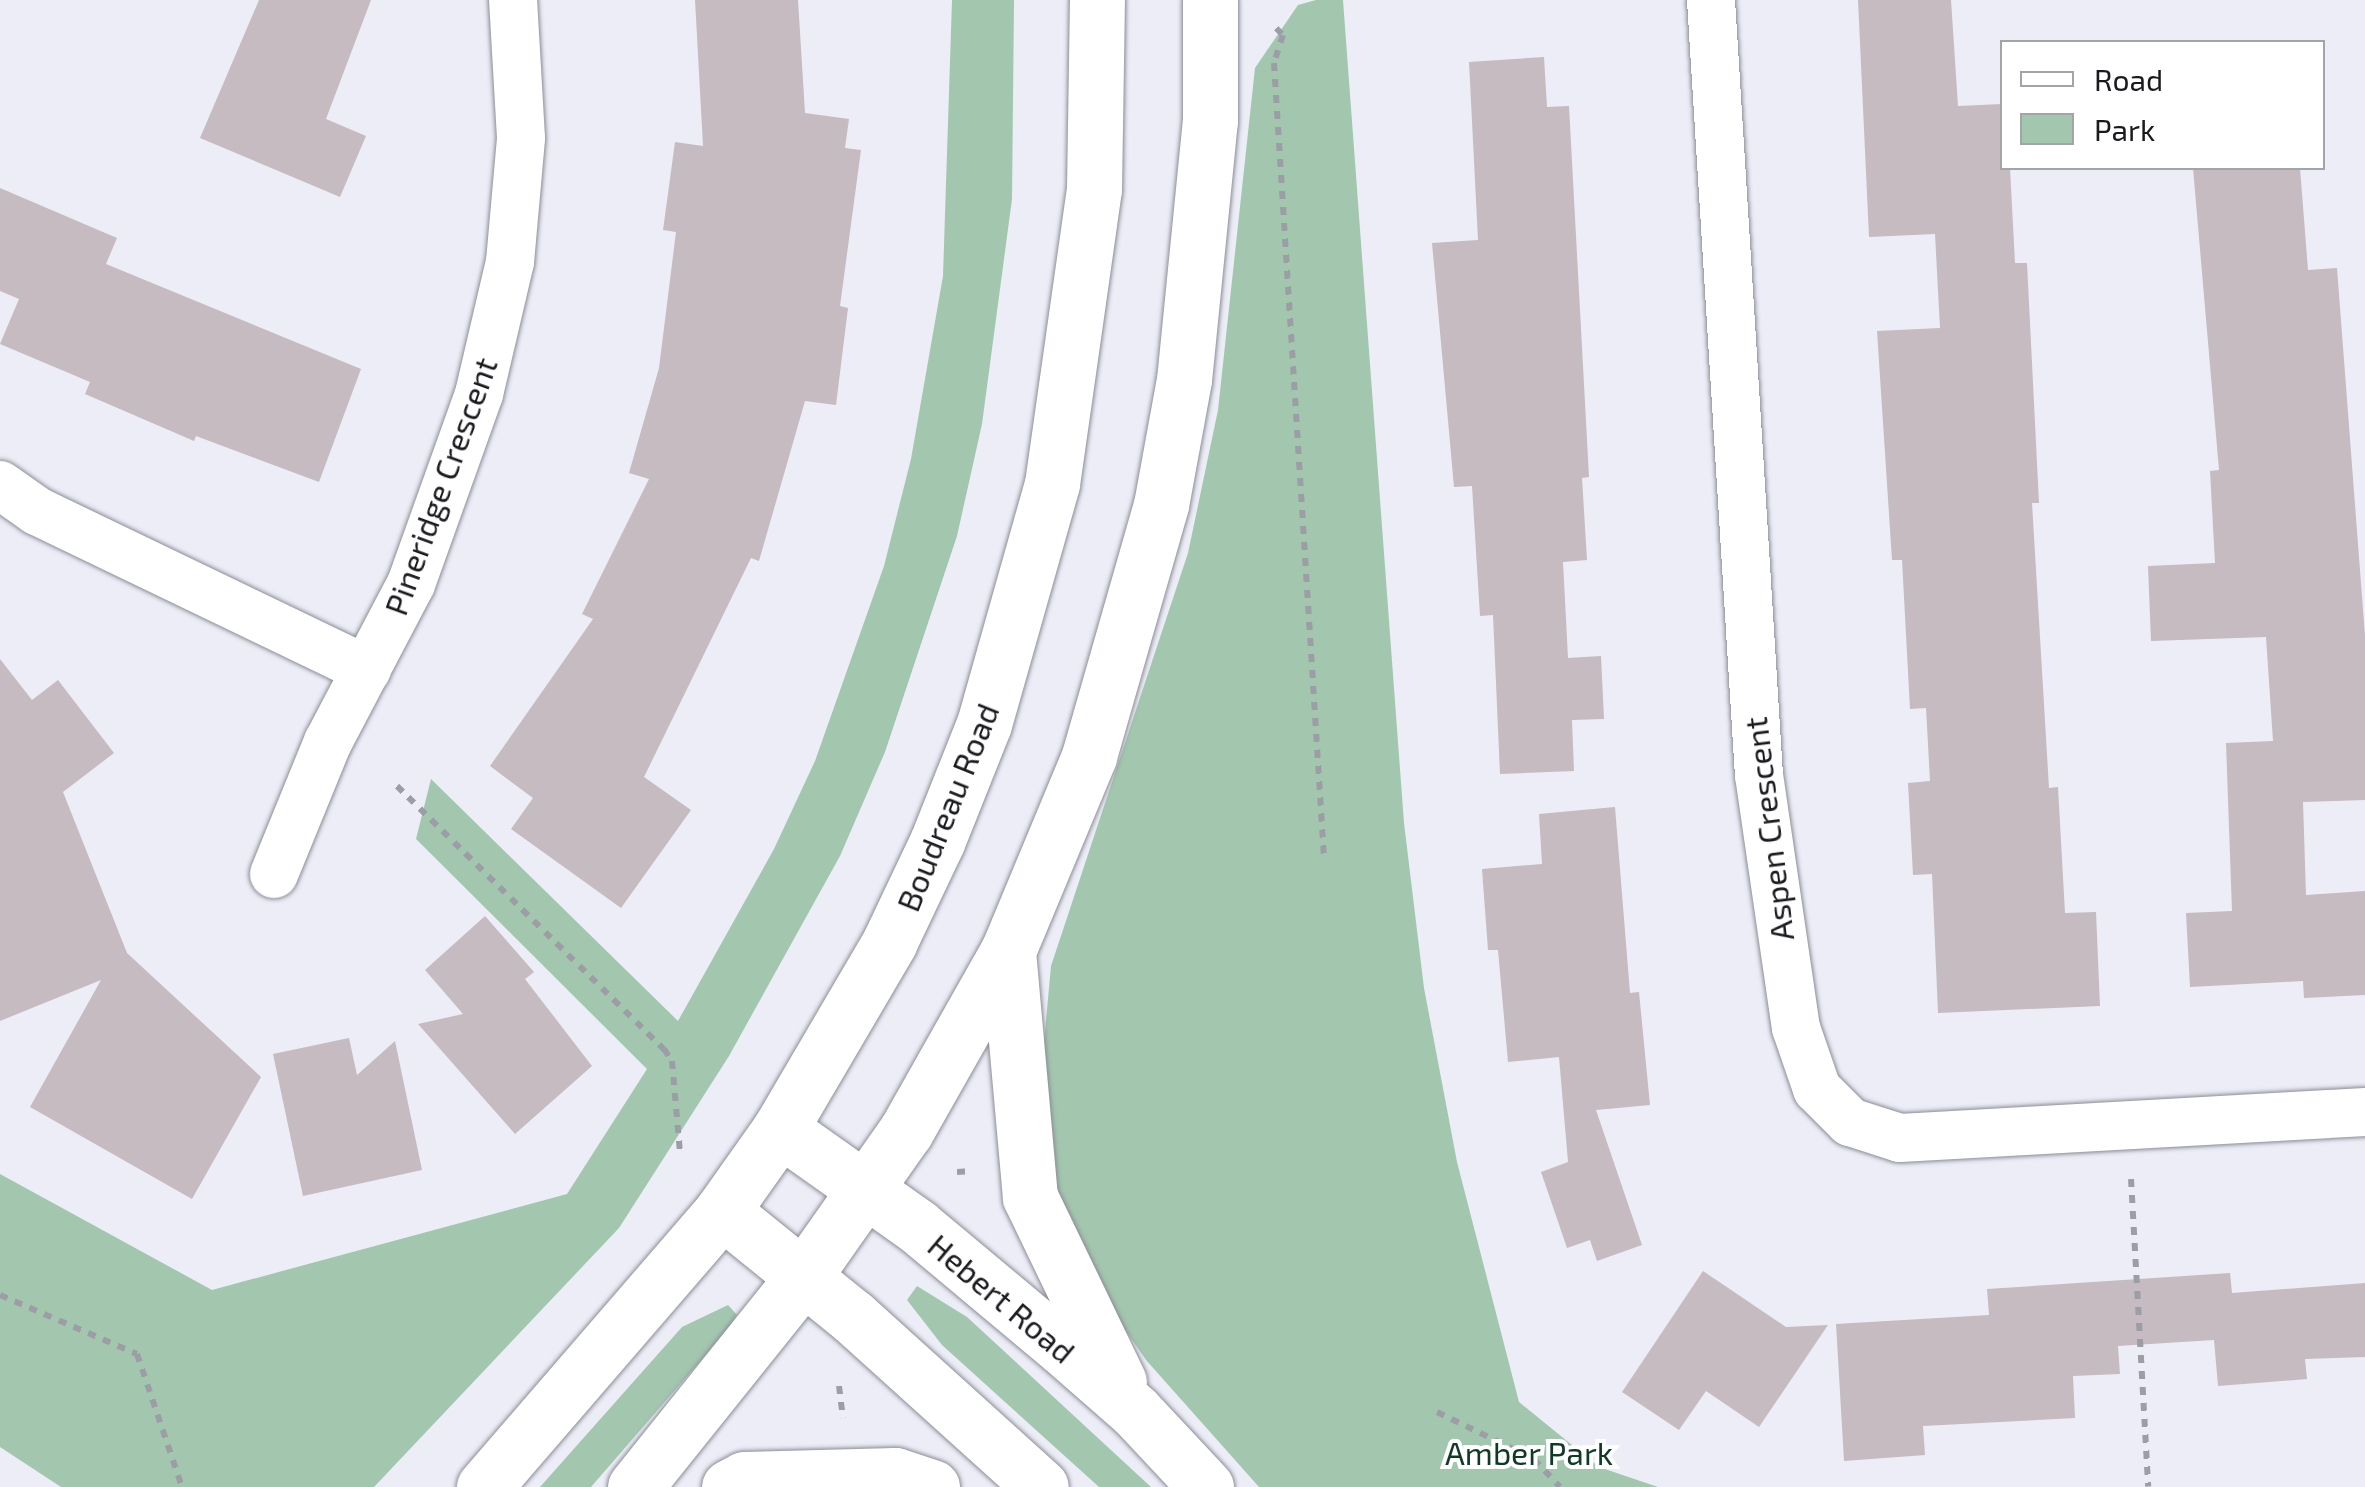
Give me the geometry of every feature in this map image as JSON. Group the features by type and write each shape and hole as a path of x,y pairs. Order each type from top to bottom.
{"main road":[{"name":"Boudreau Road","path":"484,1487 722,1211 780,1129 890,943 937,842 1021,606 1052,484 1084,281 1096,149 1097,0"},
{"path":"634,1487 868,1190 1008,951 1089,756 1162,505 1200,262 1210,0"},
{"path":"1008,951 1030,1197 1095,1342 1135,1411"},
{"name":"Hebert Road","path":"780,1129 868,1190 1135,1411 1206,1487"},
{"path":"722,1211 804,1276 1041,1487"},
{"path":"729,1487 744,1478 895,1475 932,1487"}],"street":[{"name":"Pineridge Crescent","path":"274,874 328,742 411,584 467,428 510,262 521,138 514,0"},
{"name":"Aspen Crescent","path":"1711,0 1759,775 1804,1060 1834,1111 1870,1132 1900,1138 2365,1112"},
{"path":"0,485 37,511 366,670"}],"path":[{"path":"1276,28 1284,35 1274,63 1324,858"},
{"path":"397,786 664,1049 674,1072 680,1152"},
{"path":"2128,1125 2148,1487"},
{"path":"0,1295 137,1354 182,1487"},
{"path":"833,1372 845,1432"},
{"path":"1437,1412 1534,1459 1560,1487"}],"green space":[{"path":"952,0 1014,0 1012,199 982,424 957,536 885,752 840,856 729,1056 619,1228 374,1487 61,1487 0,1447 0,1174 212,1290 567,1194 647,1069 416,839 431,779 678,1021 774,849 815,761 884,566 911,459 943,276"},
{"name":"Amber Park","path":"1343,0 1404,823 1424,988 1457,1162 1519,1402 1599,1467 1658,1487 1259,1487 1146,1360 1098,1291 1053,1180 1042,1064 1051,966 1188,553 1218,410 1255,68 1298,5"},
{"path":"917,1286 967,1317 1151,1487 1099,1487 942,1345 907,1300"},
{"path":"728,1305 737,1315 728,1329 591,1487 540,1487 682,1327"}],"building":[{"path":"259,0 371,0 326,119 366,136 340,197 200,138"},
{"path":"695,0 798,0 805,113 849,119 845,148 861,150 840,306 848,308 836,405 805,401 759,561 751,558 644,777 691,810 621,908 511,829 533,798 490,766 593,619 582,614 649,479 629,473 659,368 676,232 663,230 675,142 703,146"},
{"path":"1858,0 1951,0 1958,106 2000,104 2000,170 2010,170 2015,263 2027,263 2039,503 2032,503 2049,788 2058,787 2065,913 2096,912 2100,1006 1938,1013 1932,874 1913,875 1908,783 1930,781 1926,708 1910,709 1902,560 1892,560 1877,331 1940,328 1935,234 1869,237"},
{"path":"1544,57 1547,107 1569,106 1589,477 1582,478 1587,560 1563,562 1568,658 1601,656 1604,719 1572,720 1574,771 1500,774 1493,615 1480,616 1472,486 1454,487 1432,243 1478,240 1469,62"},
{"path":"2193,170 2300,170 2308,270 2337,268 2365,636 2365,800 2303,802 2306,895 2365,891 2365,995 2304,998 2303,981 2190,987 2186,913 2232,911 2226,743 2273,741 2266,637 2151,641 2148,566 2215,563 2210,471 2219,470"},
{"path":"0,188 117,238 106,264 361,369 319,482 196,436 194,441 85,394 90,382 0,344 19,299 0,291"},
{"path":"0,659 32,700 58,680 114,753 63,792 127,953 261,1077 192,1199 30,1107 101,980 0,1021"},
{"path":"1615,807 1630,993 1639,992 1650,1105 1596,1110 1642,1245 1597,1261 1590,1240 1567,1248 1541,1172 1568,1162 1559,1057 1508,1062 1498,950 1488,950 1482,869 1542,864 1539,814"},
{"path":"485,916 534,972 525,979 592,1066 515,1134 418,1024 463,1014 425,970"},
{"path":"349,1038 357,1075 395,1041 422,1170 303,1196 273,1054"},
{"path":"1703,1271 1786,1327 1828,1325 1759,1427 1706,1391 1679,1430 1622,1392"},
{"path":"2230,1273 2232,1293 2365,1283 2365,1357 2305,1359 2307,1379 2218,1386 2214,1340 2118,1346 2120,1374 2073,1376 2075,1418 1923,1426 1925,1455 1844,1461 1836,1324 1989,1315 1987,1289"}]}
